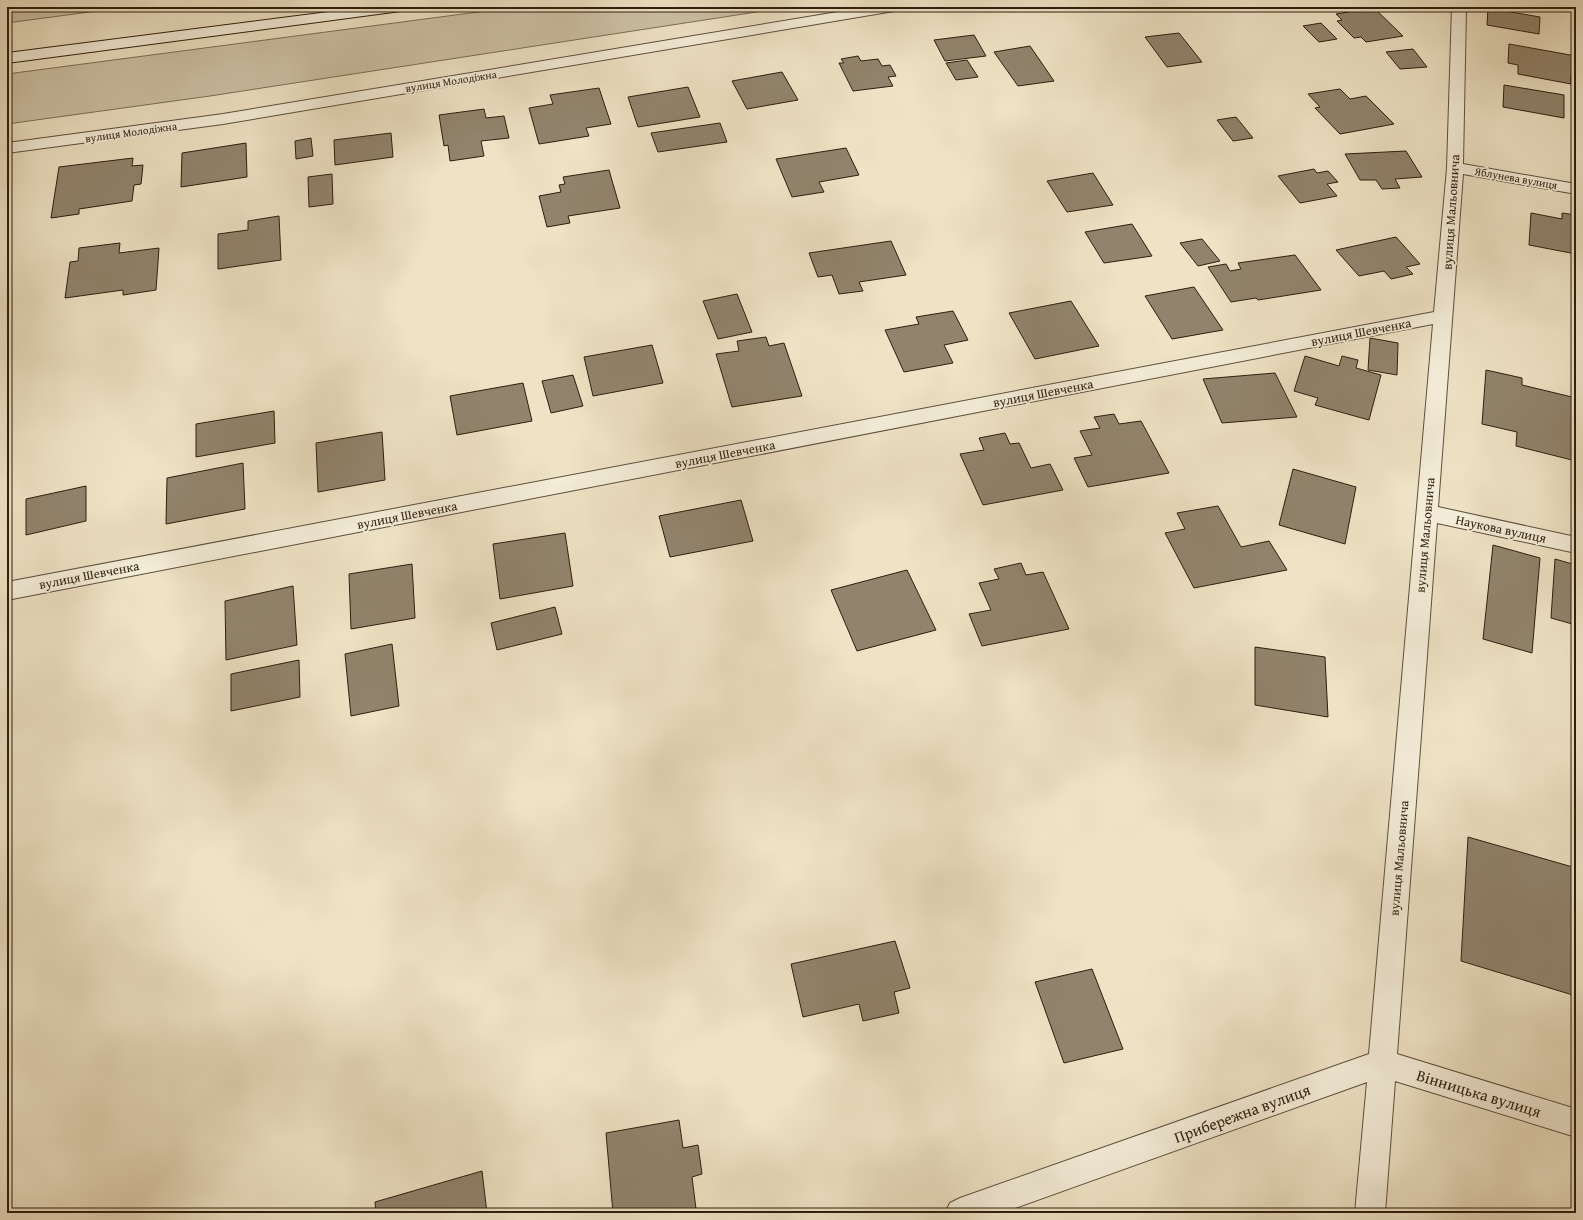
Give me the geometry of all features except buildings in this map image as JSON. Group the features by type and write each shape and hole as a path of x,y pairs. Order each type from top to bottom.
{"street":[{"path":"7,58 401,7"},
{"name":"вулиця Молодіжна","path":"7,148 223,119 894,7"},
{"name":"вулиця Мальовнича","path":"1382,1063 1455,168 1459,7"},
{"name":"Яблунева вулиця","path":"1455,168 1576,189"},
{"name":"вулиця Шевченка","path":"7,591 1443,316"},
{"name":"Наукова вулиця","path":"1427,514 1576,545"},
{"path":"1370,1213 1382,1063"},
{"name":"Вінницька вулиця","path":"1382,1063 1576,1123"},
{"name":"Прибережна вулиця","path":"960,1213 1382,1063"}],"shaded area":[{"path":"7,7 127,7 7,23"},
{"path":"516,7 789,7 210,96 7,124 7,74"}]}
